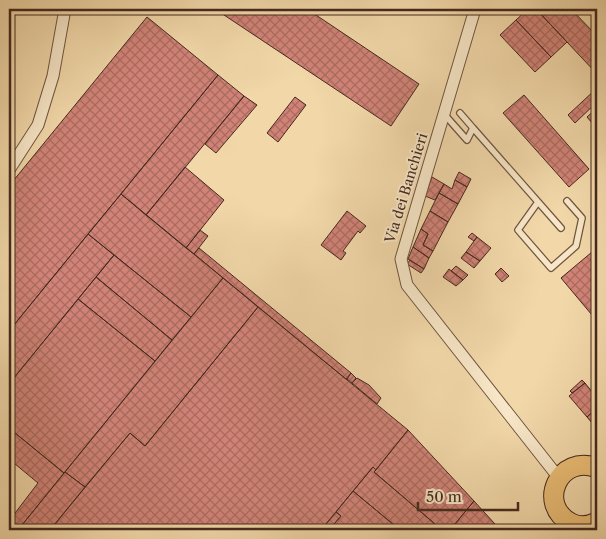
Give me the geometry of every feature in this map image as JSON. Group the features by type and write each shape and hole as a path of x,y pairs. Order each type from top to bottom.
{"main road":[{"path":"577,526 559,513 555,504 555,486 559,478 573,467 590,466 597,468"}],"street":[{"path":"9,170 38,125 52,76 65,9"},
{"name":"Via dei Banchieri","path":"475,9 400,259 407,285 559,478"}],"lane":[{"path":"444,114 468,140 473,128"},
{"path":"460,114 561,228"},
{"path":"538,202 518,230 551,268 576,246 582,218 566,201"}],"building":[{"path":"215,9 307,9 419,84 391,126"},
{"path":"528,9 536,9 567,42 551,57 516,20"},
{"path":"536,9 571,9 597,36 597,74"},
{"path":"147,17 218,75 9,331 9,186"},
{"path":"516,20 551,57 535,72 500,35"},
{"path":"218,75 244,96 146,215 121,194"},
{"path":"597,88 597,102 575,123 568,115"},
{"path":"524,95 589,169 569,187 503,113"},
{"path":"244,96 257,105 216,153 205,144"},
{"path":"295,97 306,105 278,142 267,133"},
{"path":"597,108 597,129 587,117"},
{"path":"185,167 224,200 186,248 146,215"},
{"path":"459,172 471,179 467,187 455,180"},
{"path":"432,177 444,184 435,200 425,196"},
{"path":"455,180 467,187 458,204 439,193 444,184 452,189"},
{"path":"439,193 458,204 448,222 430,211"},
{"path":"121,194 223,278 191,317 88,234"},
{"path":"347,211 366,226 360,233 358,231 343,251 346,253 341,260 321,245"},
{"path":"430,211 448,222 433,251 423,245 428,234 421,229"},
{"path":"421,229 428,234 423,245 433,251 429,258 413,247"},
{"path":"200,230 208,236 194,254 186,248"},
{"path":"472,233 477,237 474,241 468,237"},
{"path":"88,234 114,255 9,384 9,331"},
{"path":"477,237 491,248 480,261 466,252"},
{"path":"413,247 429,258 424,269 408,259"},
{"path":"199,248 351,373 346,379 194,254"},
{"path":"466,252 480,261 474,268 461,258"},
{"path":"592,252 597,259 597,321 561,278"},
{"path":"114,255 191,317 172,340 96,277"},
{"path":"410,260 424,269 421,273 407,264"},
{"path":"456,266 468,275 463,280 451,271"},
{"path":"501,268 509,276 502,282 495,274"},
{"path":"449,269 463,280 456,286 443,277"},
{"path":"96,277 172,340 155,361 78,299"},
{"path":"223,278 258,307 145,446 130,433 85,487 65,472"},
{"path":"78,299 155,361 64,473 9,428 9,384"},
{"path":"258,307 408,430 376,470 373,467 321,530 50,530 130,433 145,446"},
{"path":"351,373 356,378 352,383 347,379"},
{"path":"357,378 369,385 381,398 377,404 352,383"},
{"path":"582,380 585,383 572,393 570,391"},
{"path":"585,383 597,398 597,408 587,417 569,396"},
{"path":"597,408 597,429 587,417"},
{"path":"9,428 64,473 18,530 9,524 9,521 38,483 9,459"},
{"path":"408,430 474,501 450,530 442,530 374,472"},
{"path":"373,467 376,470 374,472 442,530 400,530 353,491"},
{"path":"65,472 85,487 50,530 18,530"},
{"path":"353,491 400,530 329,530 341,516 336,512"},
{"path":"474,501 495,524 490,530 450,530"},
{"path":"336,512 341,516 329,530 321,530"}]}
